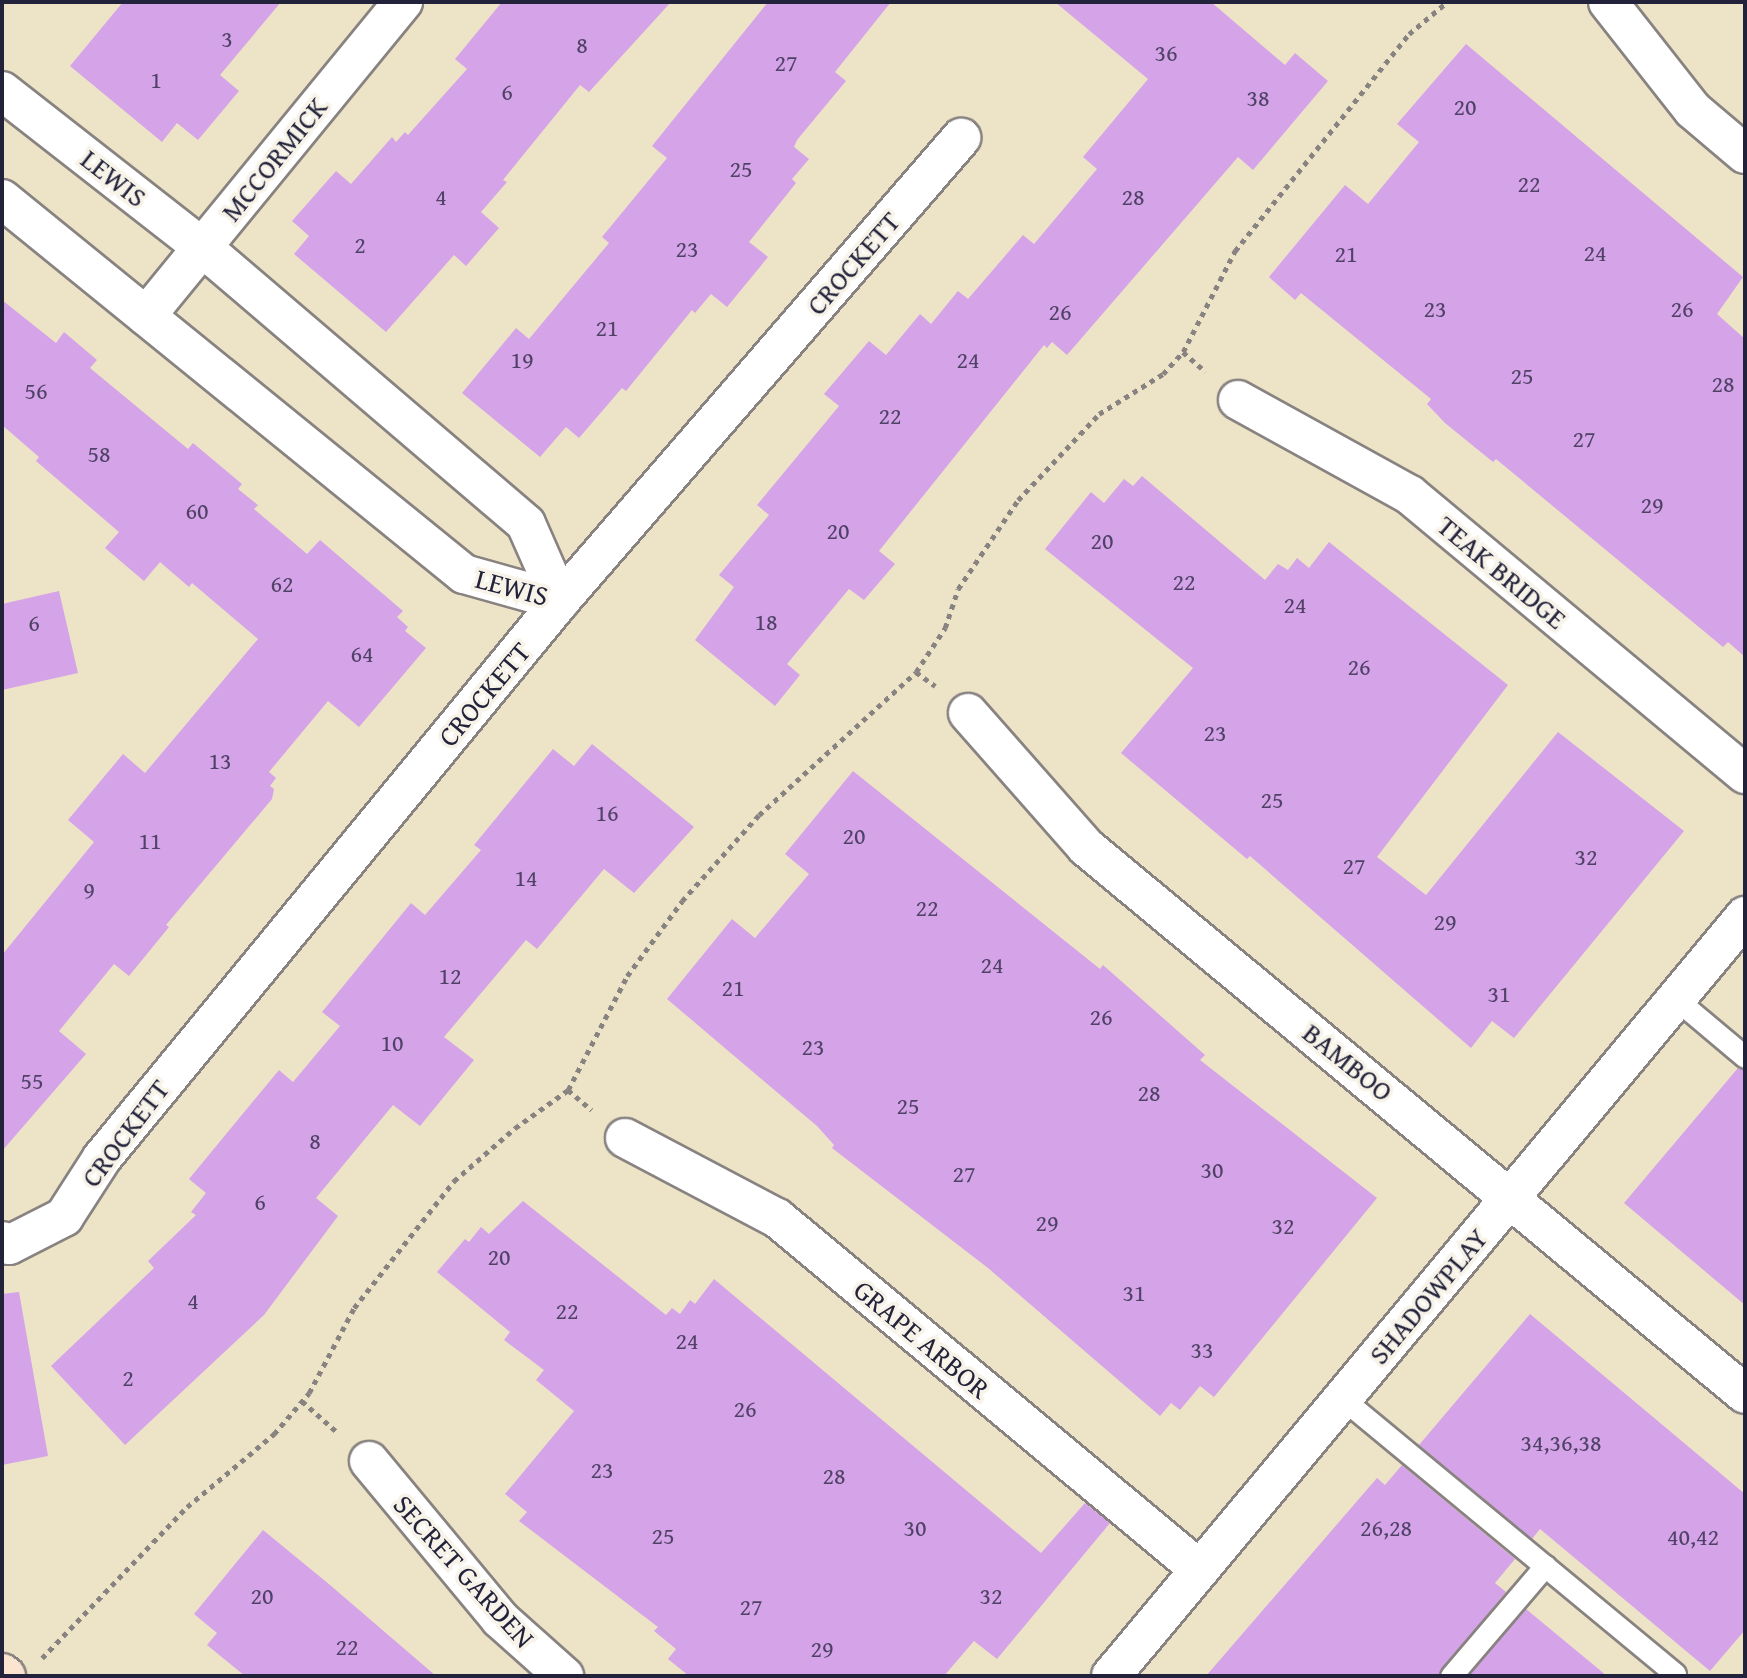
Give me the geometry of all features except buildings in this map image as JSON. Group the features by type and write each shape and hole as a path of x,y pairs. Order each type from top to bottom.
{"street":[{"name":"MCCORMICK","path":"146,316 403,2"},
{"path":"1608,2 1693,110 1745,154"},
{"name":"LEWIS","path":"2,91 202,247 526,524 560,601"},
{"name":"CROCKETT","path":"6,1243 64,1217 102,1158 560,601 961,138"},
{"name":"LEWIS","path":"2,199 464,574 560,601"},
{"name":"TEAK BRIDGE","path":"1238,400 1410,495 1745,774"},
{"name":"BAMBOO","path":"968,713 1086,847 1511,1197 1745,1394"},
{"name":"SHADOWPLAY","path":"1111,1676 1745,916"},
{"name":"GRAPE ARBOR","path":"625,1138 777,1218 1200,1570"},
{"name":"SECRET GARDEN","path":"369,1461 500,1619 564,1676"}],"lane":[{"path":"1676,999 1745,1057"},
{"path":"1343,1399 1675,1674"},
{"path":"1451,1676 1545,1566"}],"path":[{"path":"14,1672 187,1507 274,1434 302,1401 354,1308 454,1181 515,1128 568,1090 627,976 682,901 759,815 916,671 945,628 958,589 1018,500 1099,414 1163,374 1183,352 1235,251 1409,34 1447,2"},
{"path":"1183,352 1191,358"},
{"path":"916,671 926,679"},
{"path":"568,1090 578,1098"},
{"path":"302,1401 315,1412"}]}
